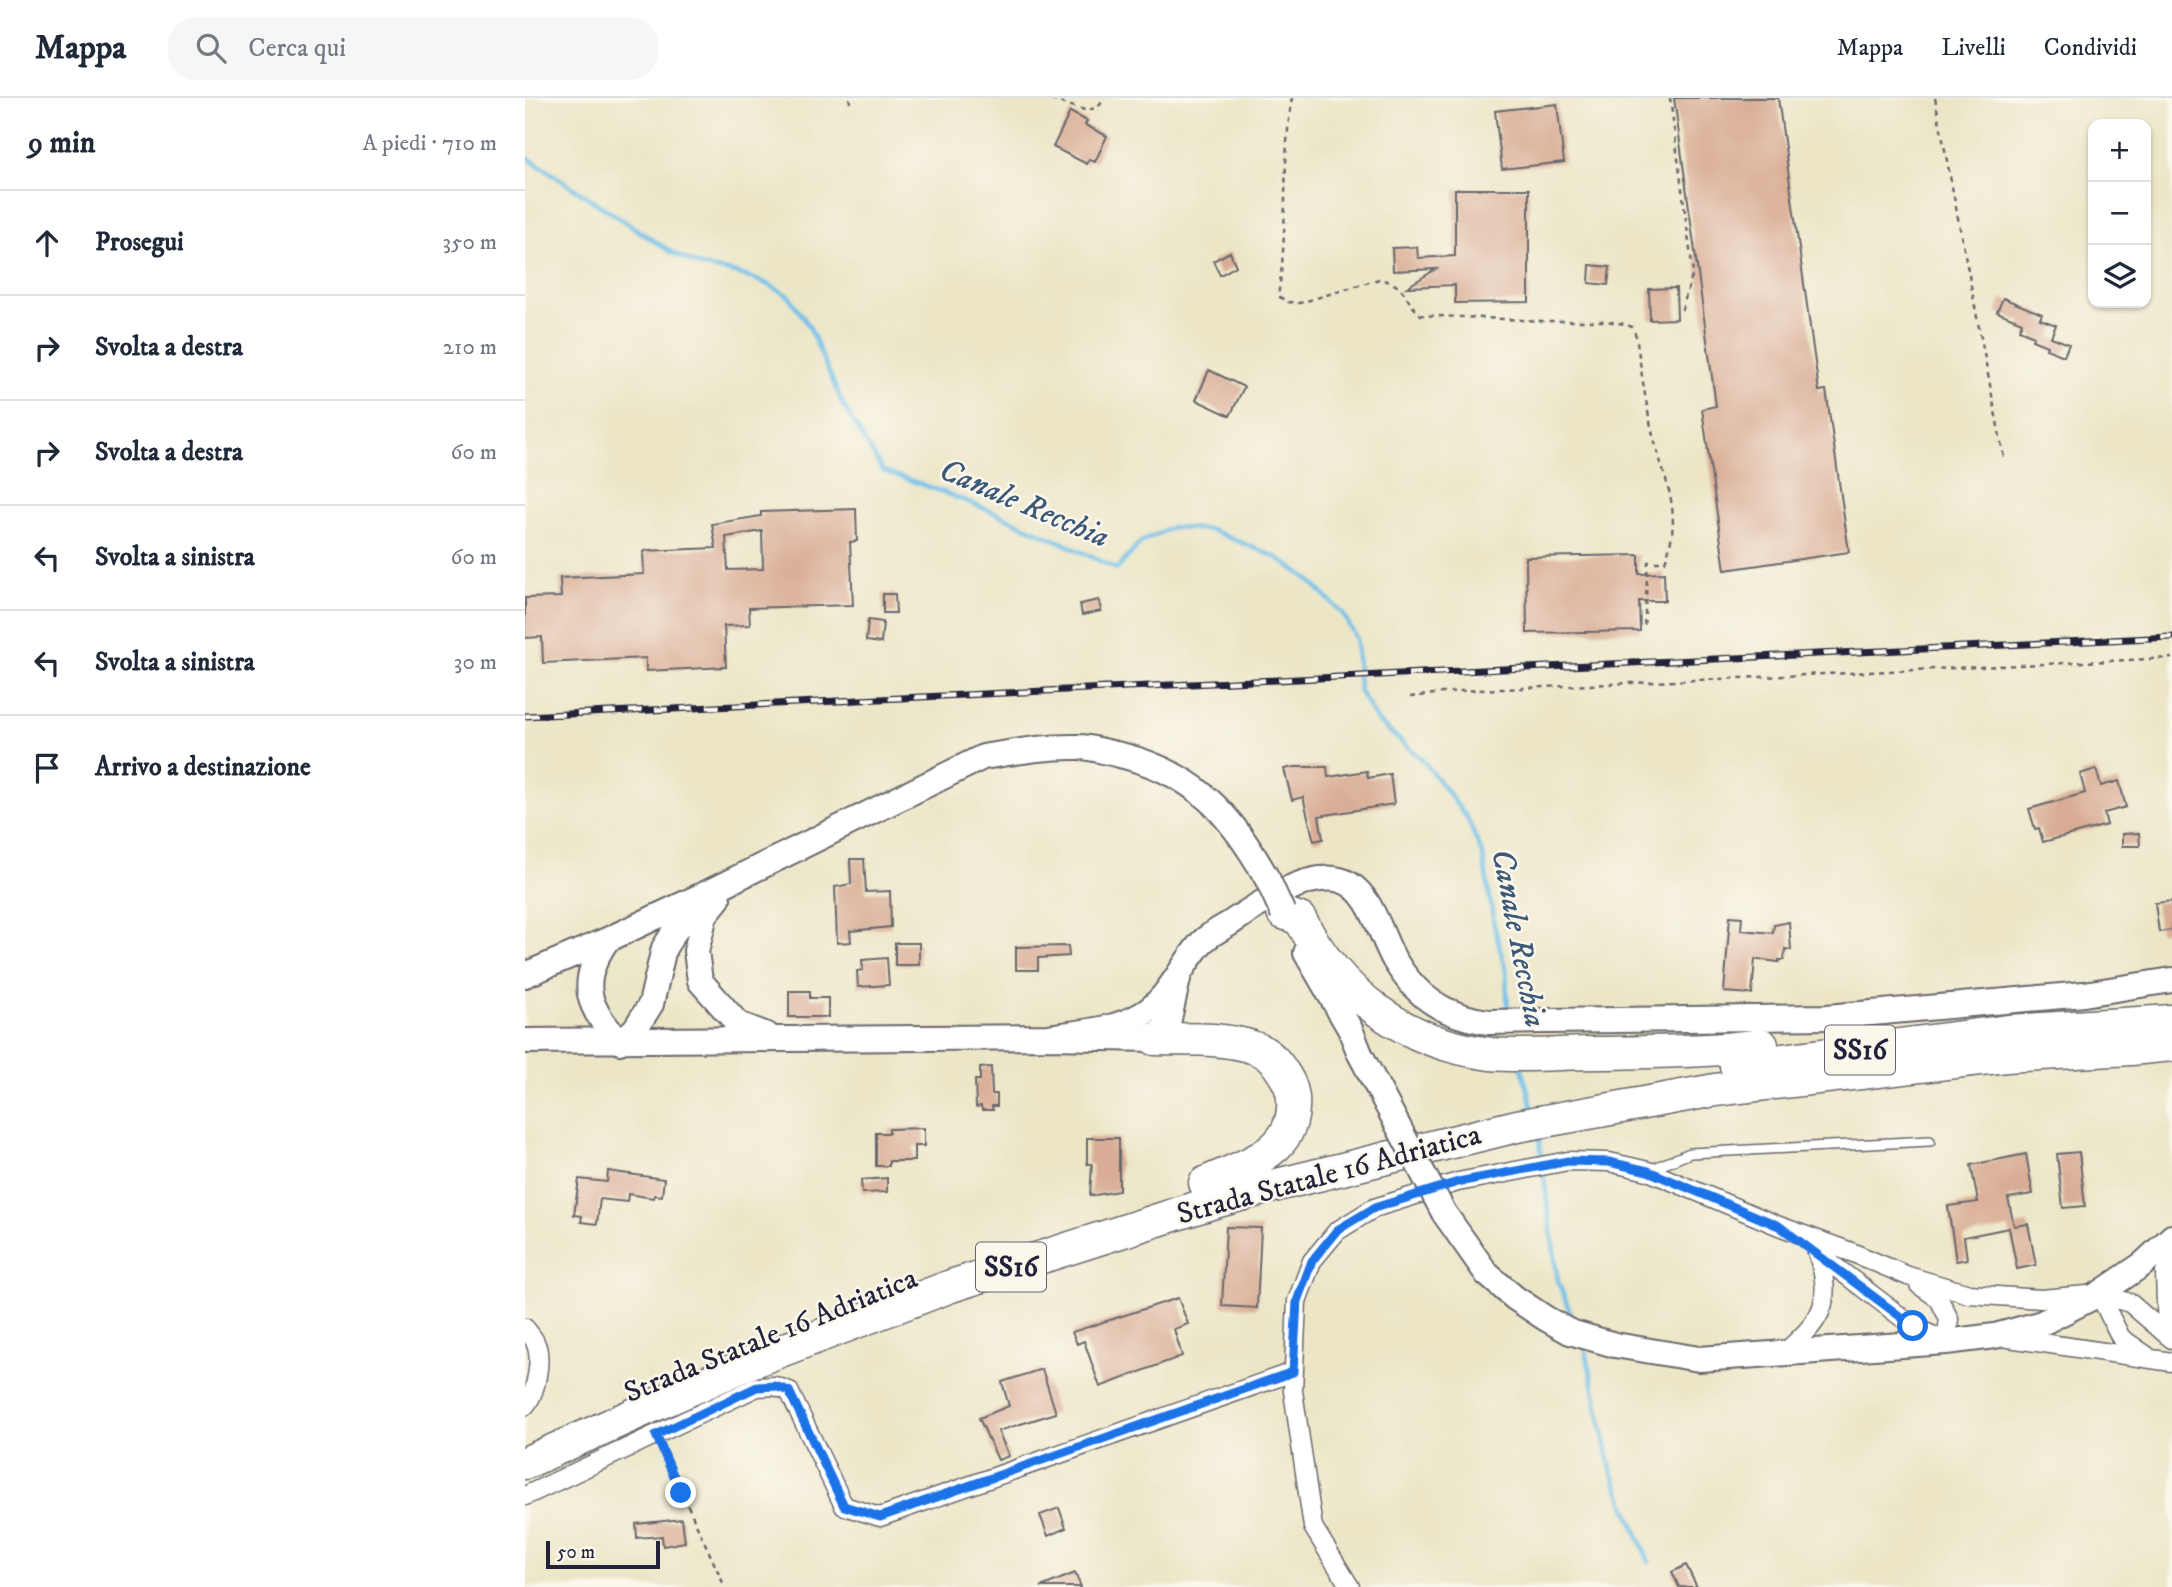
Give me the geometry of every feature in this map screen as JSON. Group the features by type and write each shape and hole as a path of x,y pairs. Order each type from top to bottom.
{"highway":[{"path":"1283,913 1300,919 1313,944 1338,977 1370,1007 1409,1030 1449,1045 1491,1054 1714,1051 1995,1019 2008,1031"},
{"name":"Strada Statale 16 Adriatica","path":"525,1440 628,1392 874,1293 1039,1235 1205,1182 1551,1109 1715,1068 2008,1031 2170,1039"},
{"path":"1155,1039 1216,1040 1254,1047 1278,1062 1294,1093 1293,1123 1279,1146 1205,1182"},
{"name":"Strada Statale 16 Adriatica","path":"1551,1109 2006,1056 2131,1049 2170,1039"},
{"name":"Strada Statale 16 Adriatica","path":"525,1463 754,1361 951,1286 1211,1203 1514,1116"}],"main road":[{"path":"525,975 709,892 983,757 1032,749 1082,747 1132,758 1180,778 1201,792 1236,828 1268,880 1283,913 1350,1029 1360,1054 1444,1213 1487,1274 1515,1298 1570,1332 1615,1345 1699,1359 1946,1342 1995,1336 2042,1323 2099,1294 2143,1264 2172,1237"},
{"path":"1048,1037 1109,1028 1142,1014 1157,1003 1203,940 1265,900 1321,878 1341,880 1359,890 1394,960 1416,989 1439,1008 1466,1019 1489,1022 1827,1017 2084,994 2172,979"},
{"path":"733,880 705,915 696,951 700,981 738,1024 765,1034 796,1040"},
{"path":"620,1042 635,1029 652,1004 664,948 680,923 709,892"},
{"path":"607,940 594,960 588,990 604,1025 620,1042"},
{"path":"1155,1039 1168,1023 1179,975"},
{"path":"1155,1039 1151,1023 1157,1003"},
{"path":"525,1041 1048,1037 1155,1039"}],"street":[{"path":"1350,1587 1313,1527 1293,1391 1297,1301 1312,1261 1337,1230 1374,1208 1458,1182 1568,1161 1609,1162 1648,1171 1908,1276 1969,1294 2041,1299 2099,1294 2130,1303 2170,1337"},
{"path":"1779,1226 1913,1326 1946,1342 1949,1318 1939,1299 1908,1276"},
{"path":"1783,1354 1810,1330 1825,1303 1826,1277 1818,1254"},
{"path":"2170,1337 2165,1272 2172,1256"},
{"path":"2099,1294 2121,1338 2151,1359"},
{"path":"525,1328 537,1344 538,1373 529,1402 525,1406"},
{"path":"1995,1336 2172,1362"},
{"path":"525,1496 757,1387 775,1386 789,1391 844,1506 880,1517 1293,1372"}],"lane":[{"path":"1648,1171 1690,1153 1930,1141"}],"path":[{"path":"849,98 851,106"},
{"path":"1051,100 1088,111 1100,105 1104,98"},
{"path":"1291,98 1278,296 1288,302 1300,303 1379,279 1392,281 1401,288 1411,306 1421,315 1529,321 1606,321 1632,327 1636,336 1653,434 1672,498 1674,520 1665,562 1648,562 1644,629"},
{"path":"1670,98 1693,273 1681,313"},
{"path":"1935,98 2004,458"},
{"path":"1410,697 1459,691 2172,658"},
{"path":"656,1435 725,1587"}],"building":[{"path":"1674,98 1778,98 1819,391 1826,390 1849,552 1725,570 1702,409 1716,406"},
{"path":"1557,104 1564,162 1502,169 1495,111"},
{"path":"1070,112 1087,121 1085,125 1107,136 1095,162 1089,159 1087,164 1053,147"},
{"path":"1455,189 1529,189 1529,302 1455,303 1455,285 1407,287 1436,269 1393,271 1392,248 1417,247 1418,258 1455,256"},
{"path":"1230,252 1236,266 1220,275 1213,261"},
{"path":"1590,265 1610,267 1608,285 1589,283"},
{"path":"1676,288 1677,319 1650,320 1649,289"},
{"path":"2003,298 2042,314 2040,319 2056,325 2051,337 2069,344 2064,356 2046,349 2047,346 2032,340 2034,336 2019,330 2022,322 1997,312"},
{"path":"1209,370 1244,387 1230,416 1196,400"},
{"path":"856,509 857,541 850,542 853,605 749,608 750,625 724,626 726,667 646,671 646,658 543,663 542,637 525,638 525,598 561,597 560,578 644,574 643,551 716,548 712,524 761,516 761,512","holes":["762,531 763,569 728,570 726,537"]},
{"path":"1639,555 1639,574 1664,573 1665,601 1639,601 1640,631 1527,633 1526,557"},
{"path":"883,594 895,594 896,613 883,613"},
{"path":"1099,600 1101,611 1082,615 1080,604"},
{"path":"868,620 883,622 881,643 866,641"},
{"path":"1327,767 1328,777 1367,771 1368,778 1390,774 1394,804 1319,816 1323,839 1314,841 1303,797 1292,800 1284,769"},
{"path":"2096,769 2101,786 2119,781 2126,807 2104,813 2107,825 2043,842 2039,828 2035,829 2029,809 2085,793 2080,774"},
{"path":"2139,833 2140,846 2122,846 2122,834"},
{"path":"850,859 864,859 866,892 890,891 891,927 850,931 851,942 837,943 835,887 851,884"},
{"path":"2172,901 2172,930 2159,932 2155,903"},
{"path":"1730,916 1742,917 1741,930 1773,933 1774,925 1789,922 1791,950 1785,949 1784,960 1779,962 1755,959 1752,994 1724,992"},
{"path":"895,943 919,943 919,965 895,965"},
{"path":"1068,946 1069,956 1038,958 1038,970 1016,970 1016,947"},
{"path":"887,958 889,985 858,987 857,971 863,970 862,960"},
{"path":"789,991 810,991 810,998 828,998 828,1017 789,1017"},
{"path":"991,1067 992,1094 997,1094 997,1106 992,1106 993,1110 982,1110 981,1106 976,1107 975,1080 980,1080 980,1068"},
{"path":"924,1128 924,1146 914,1146 914,1161 889,1161 889,1166 876,1166 876,1133 889,1133 889,1129"},
{"path":"1087,1138 1119,1138 1119,1191 1090,1196 1092,1164 1087,1164"},
{"path":"2079,1152 2085,1206 2063,1208 2057,1154"},
{"path":"2026,1154 2033,1194 2008,1198 2014,1226 2028,1224 2036,1265 2017,1269 2009,1228 1964,1237 1967,1259 1956,1261 1948,1206 1978,1202 1971,1165"},
{"path":"608,1171 664,1179 662,1196 654,1195 653,1198 628,1194 627,1202 600,1199 597,1224 581,1222 582,1216 574,1215 579,1179 607,1182"},
{"path":"887,1178 887,1192 862,1193 861,1180"},
{"path":"1226,1227 1261,1228 1257,1308 1222,1306"},
{"path":"1178,1298 1188,1324 1174,1329 1182,1356 1100,1387 1084,1341 1077,1344 1072,1332"},
{"path":"1042,1369 1056,1413 998,1431 1009,1456 998,1460 979,1418 1009,1406 1002,1382"},
{"path":"1059,1508 1066,1528 1048,1536 1040,1515"},
{"path":"682,1519 685,1542 663,1546 662,1536 637,1538 636,1524"},
{"path":"1686,1565 1697,1587 1679,1587 1672,1572"},
{"path":"1075,1573 1081,1587 1041,1587"}],"waterway":[{"name":"Canale Recchia","path":"525,156 671,252 701,266 763,282 789,296 809,326 843,405 883,471 1002,516 1117,569 1141,542 1172,527 1211,530 1276,557 1308,579 1343,614 1356,638 1359,690 1378,722 1422,759 1467,818 1483,856 1494,924 1506,972 1508,1016"},
{"name":"Canale Recchia","path":"1522,1068 1533,1110"},
{"name":"Canale Recchia","path":"1538,1132 1543,1162"},
{"name":"Canale Recchia","path":"1543,1170 1558,1281 1574,1322"},
{"name":"Canale Recchia","path":"1585,1346 1611,1470 1649,1562"}],"railway":[{"path":"525,716 2172,637"}],"route":[{"path":"681,1493 656,1435 757,1387 775,1386 789,1391 844,1506 880,1517 1293,1372 1297,1301 1312,1261 1337,1230 1374,1208 1458,1182 1568,1161 1609,1162 1648,1171 1779,1226 1913,1326"}]}
